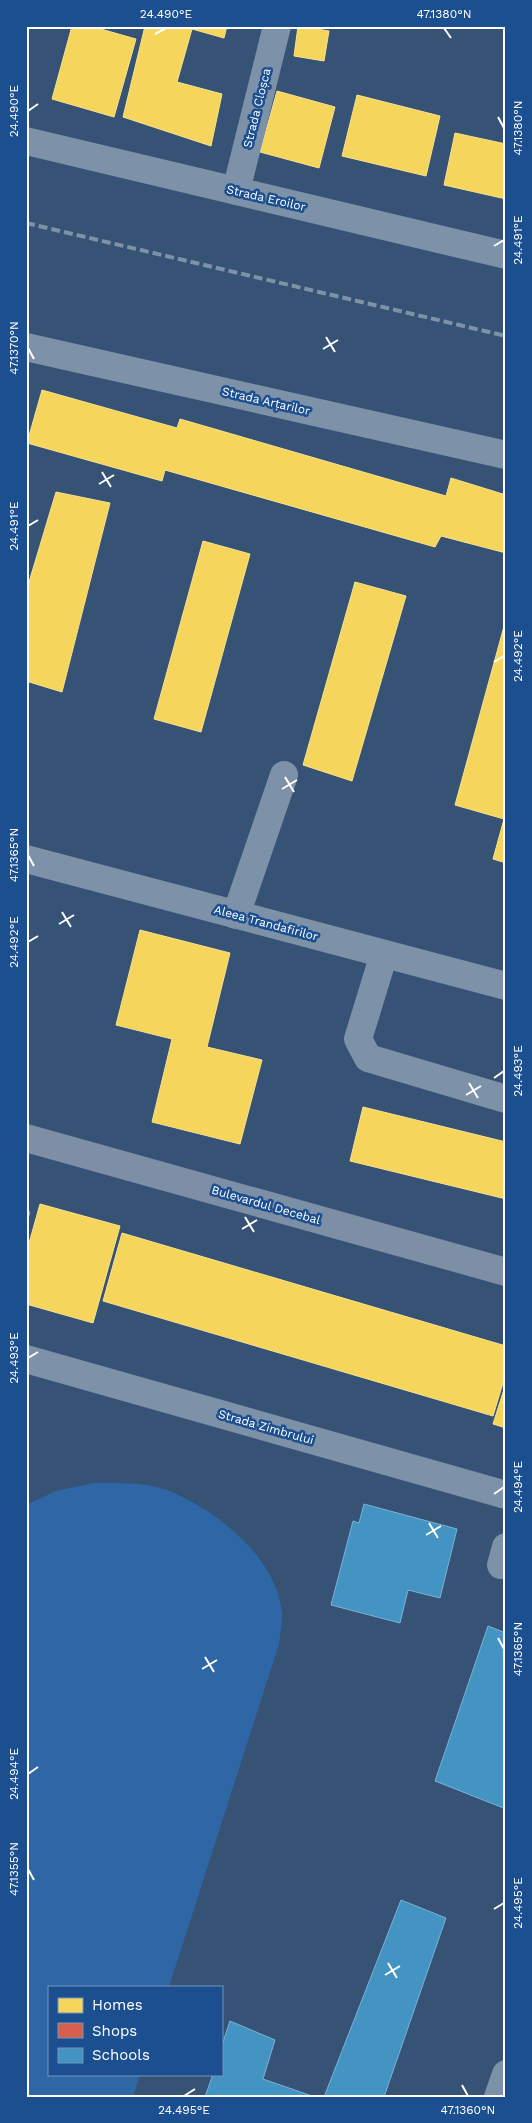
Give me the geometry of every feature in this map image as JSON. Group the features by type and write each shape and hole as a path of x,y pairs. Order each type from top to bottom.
{"main road":[{"name":"Bulevardul Decebal","path":"26,1138 506,1272"}],"street":[{"name":"Strada Cloșca","path":"236,191 277,26"},
{"name":"Strada Eroilor","path":"26,141 506,255"},
{"name":"Strada Arțarilor","path":"26,347 506,455"},
{"path":"236,915 284,775"},
{"name":"Aleea Trandafirilor","path":"26,859 506,986"},
{"path":"384,954 358,1040 368,1058 506,1099"},
{"name":"Strada Zimbrului","path":"26,1359 506,1494"},
{"path":"498,2097 506,2074"}],"shaded area":[{"path":"94,1483 122,1483 158,1487 186,1498 224,1523 256,1555 269,1573 278,1593 282,1613 279,1644 169,1986 48,1986 48,2076 139,2076 133,2097 26,2097 26,1505 56,1491"}],"building: Homes":[{"path":"72,26 90,26 136,39 114,117 52,99"},
{"path":"145,26 227,26 224,38 192,29 177,82 222,94 211,146 123,117"},
{"path":"298,26 329,31 324,61 294,56"},
{"path":"277,91 335,107 319,168 260,152"},
{"path":"357,95 440,116 426,176 342,156"},
{"path":"455,133 506,144 506,199 444,185"},
{"path":"42,390 177,428 180,419 446,496 451,478 506,495 506,553 441,536 435,547 165,470 162,481 27,443"},
{"path":"56,492 110,503 62,692 26,681 26,592"},
{"path":"203,541 250,554 201,732 154,719"},
{"path":"355,582 406,596 352,781 303,765"},
{"path":"506,619 506,863 493,859 504,819 455,805"},
{"path":"140,930 230,953 207,1047 262,1060 240,1144 152,1122 172,1039 116,1025"},
{"path":"363,1107 506,1142 506,1199 350,1161"},
{"path":"40,1204 120,1226 93,1323 26,1304 26,1254"},
{"path":"122,1233 506,1346 506,1373 493,1416 103,1301"},
{"path":"506,1383 506,1428 493,1424"}],"building: Shops":[{"path":"26,1211 30,1212 26,1225"}],"building: Schools":[{"path":"364,1504 457,1529 440,1598 408,1590 400,1623 331,1605 353,1521 359,1523"},
{"path":"488,1626 506,1633 506,1809 435,1781"},
{"path":"401,1900 446,1918 384,2097 324,2097"},
{"path":"230,2021 275,2040 263,2079 315,2097 205,2097 212,2076 222,2076 222,2045"}],"railway":[{"path":"26,223 506,336"}]}
